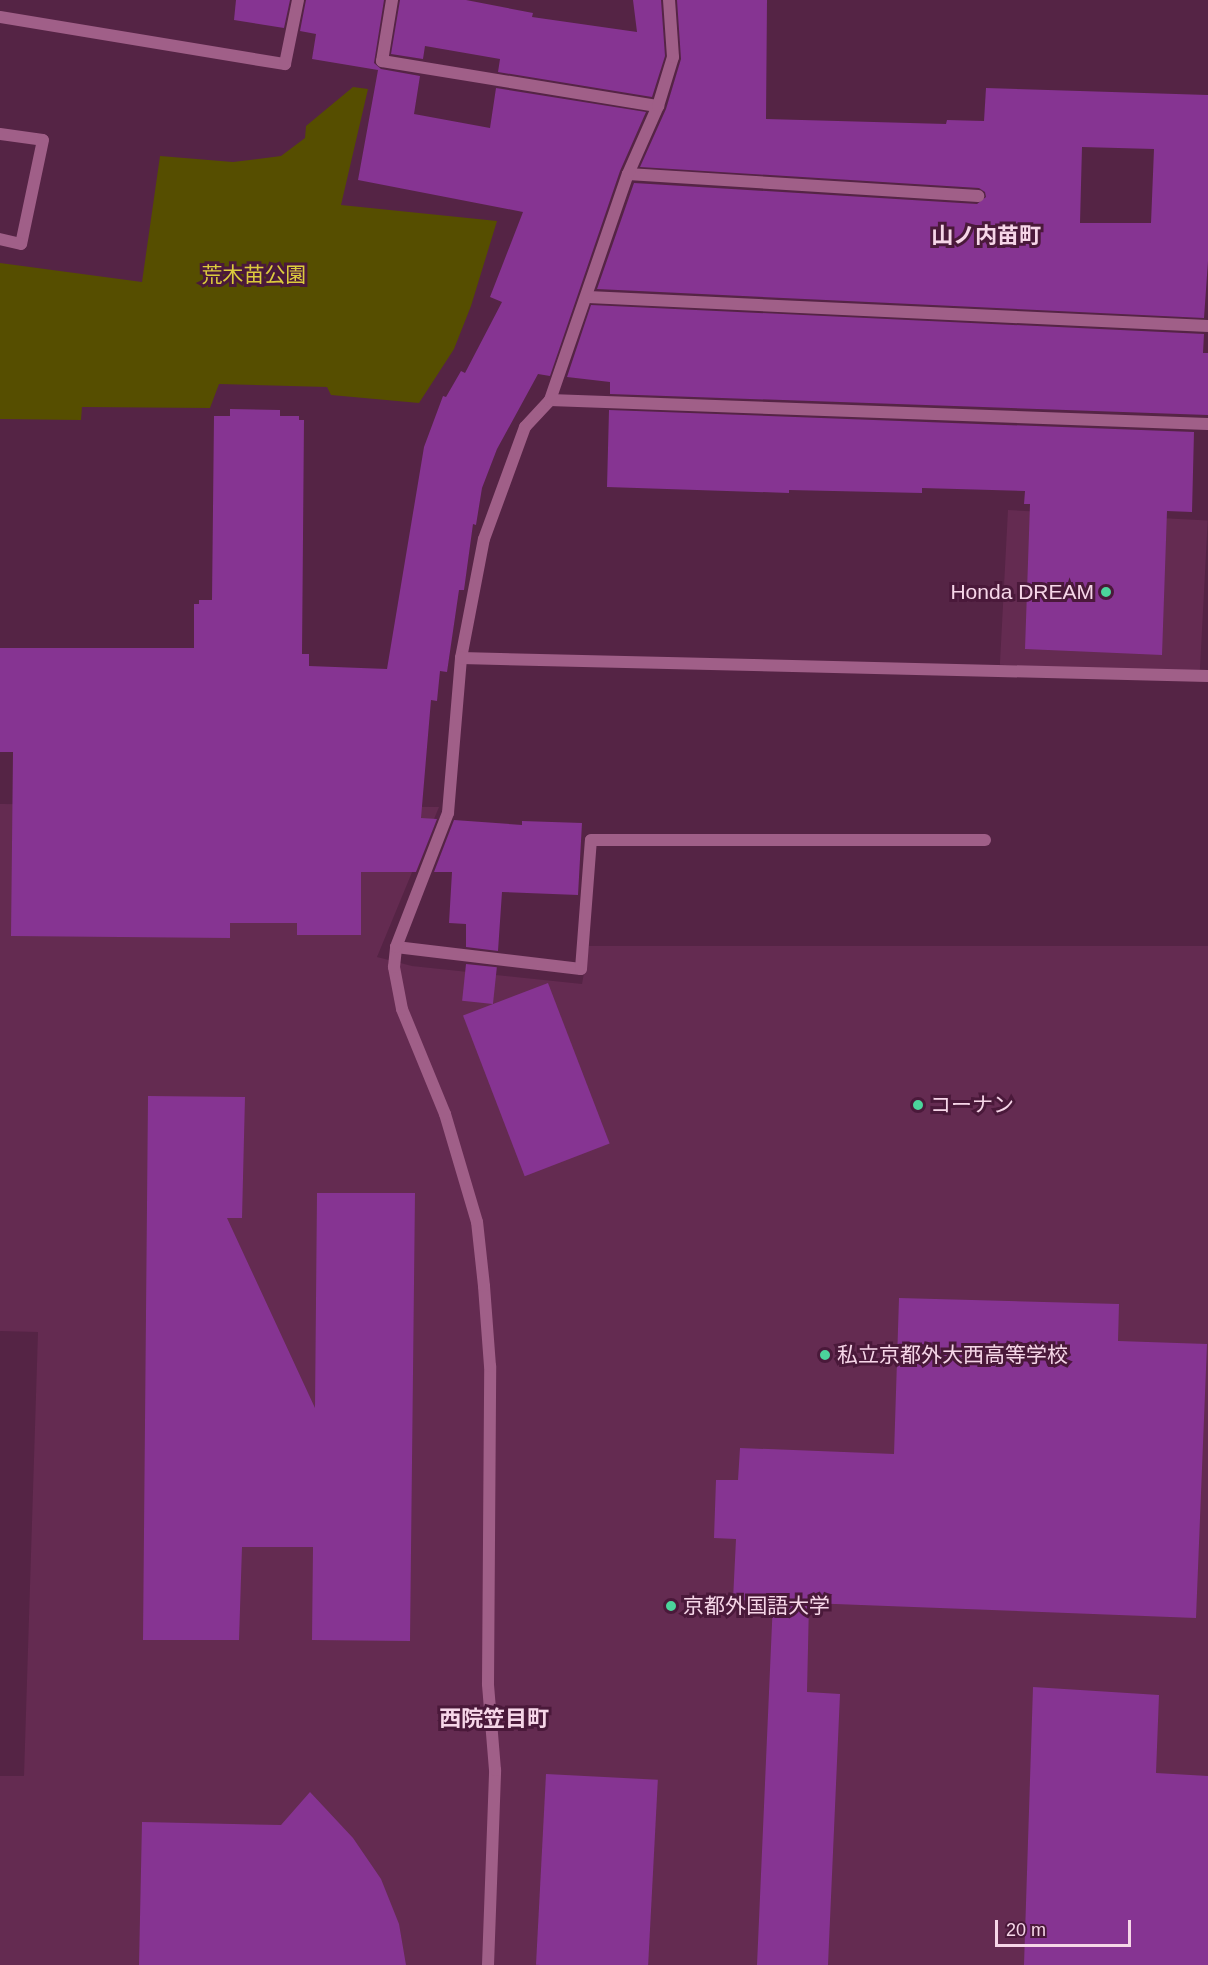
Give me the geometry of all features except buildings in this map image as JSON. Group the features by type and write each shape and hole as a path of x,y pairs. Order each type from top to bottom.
{"street":[{"path":"0,17 285,64 298,0"},
{"path":"392,0 382,61 658,106"},
{"path":"488,1965 495,1770 488,1684 490,1366 484,1286 477,1222 445,1114 402,1009 394,967 396,947 448,813 461,658 484,539 525,427 550,400 588,297 628,174 658,106 673,57 669,0"},
{"path":"0,134 43,140 21,244 0,239"},
{"path":"628,174 978,196"},
{"path":"588,297 1208,326"},
{"path":"550,400 1208,424"},
{"path":"461,658 1208,676"},
{"path":"396,947 581,969 591,840 985,840"}],"shaded area":[{"name":"Honda DREAM","path":"1008,510 1208,520 1200,675 1000,665"},
{"name":"京都外国語大学","path":"0,804 439,807 377,957 412,966 582,984 589,946 1208,946 1208,1965 0,1965 0,1776 24,1776 38,1332 0,1331"}],"green space":[{"name":"荒木苗公園","path":"353,87 368,89 341,205 497,221 471,306 454,349 419,403 331,395 327,387 219,384 210,408 82,407 81,420 0,419 0,263 142,282 160,156 233,162 281,156 305,138 306,126"}],"place":[{"name":"Honda DREAM","path":"1106,592"},
{"name":"コーナン","path":"918,1105"},
{"name":"私立京都外大西高等学校","path":"825,1355"},
{"name":"京都外国語大学","path":"671,1606"}],"district":[{"name":"山ノ内苗町","path":"986,236"},
{"name":"西院笠目町","path":"494,1719"}]}
